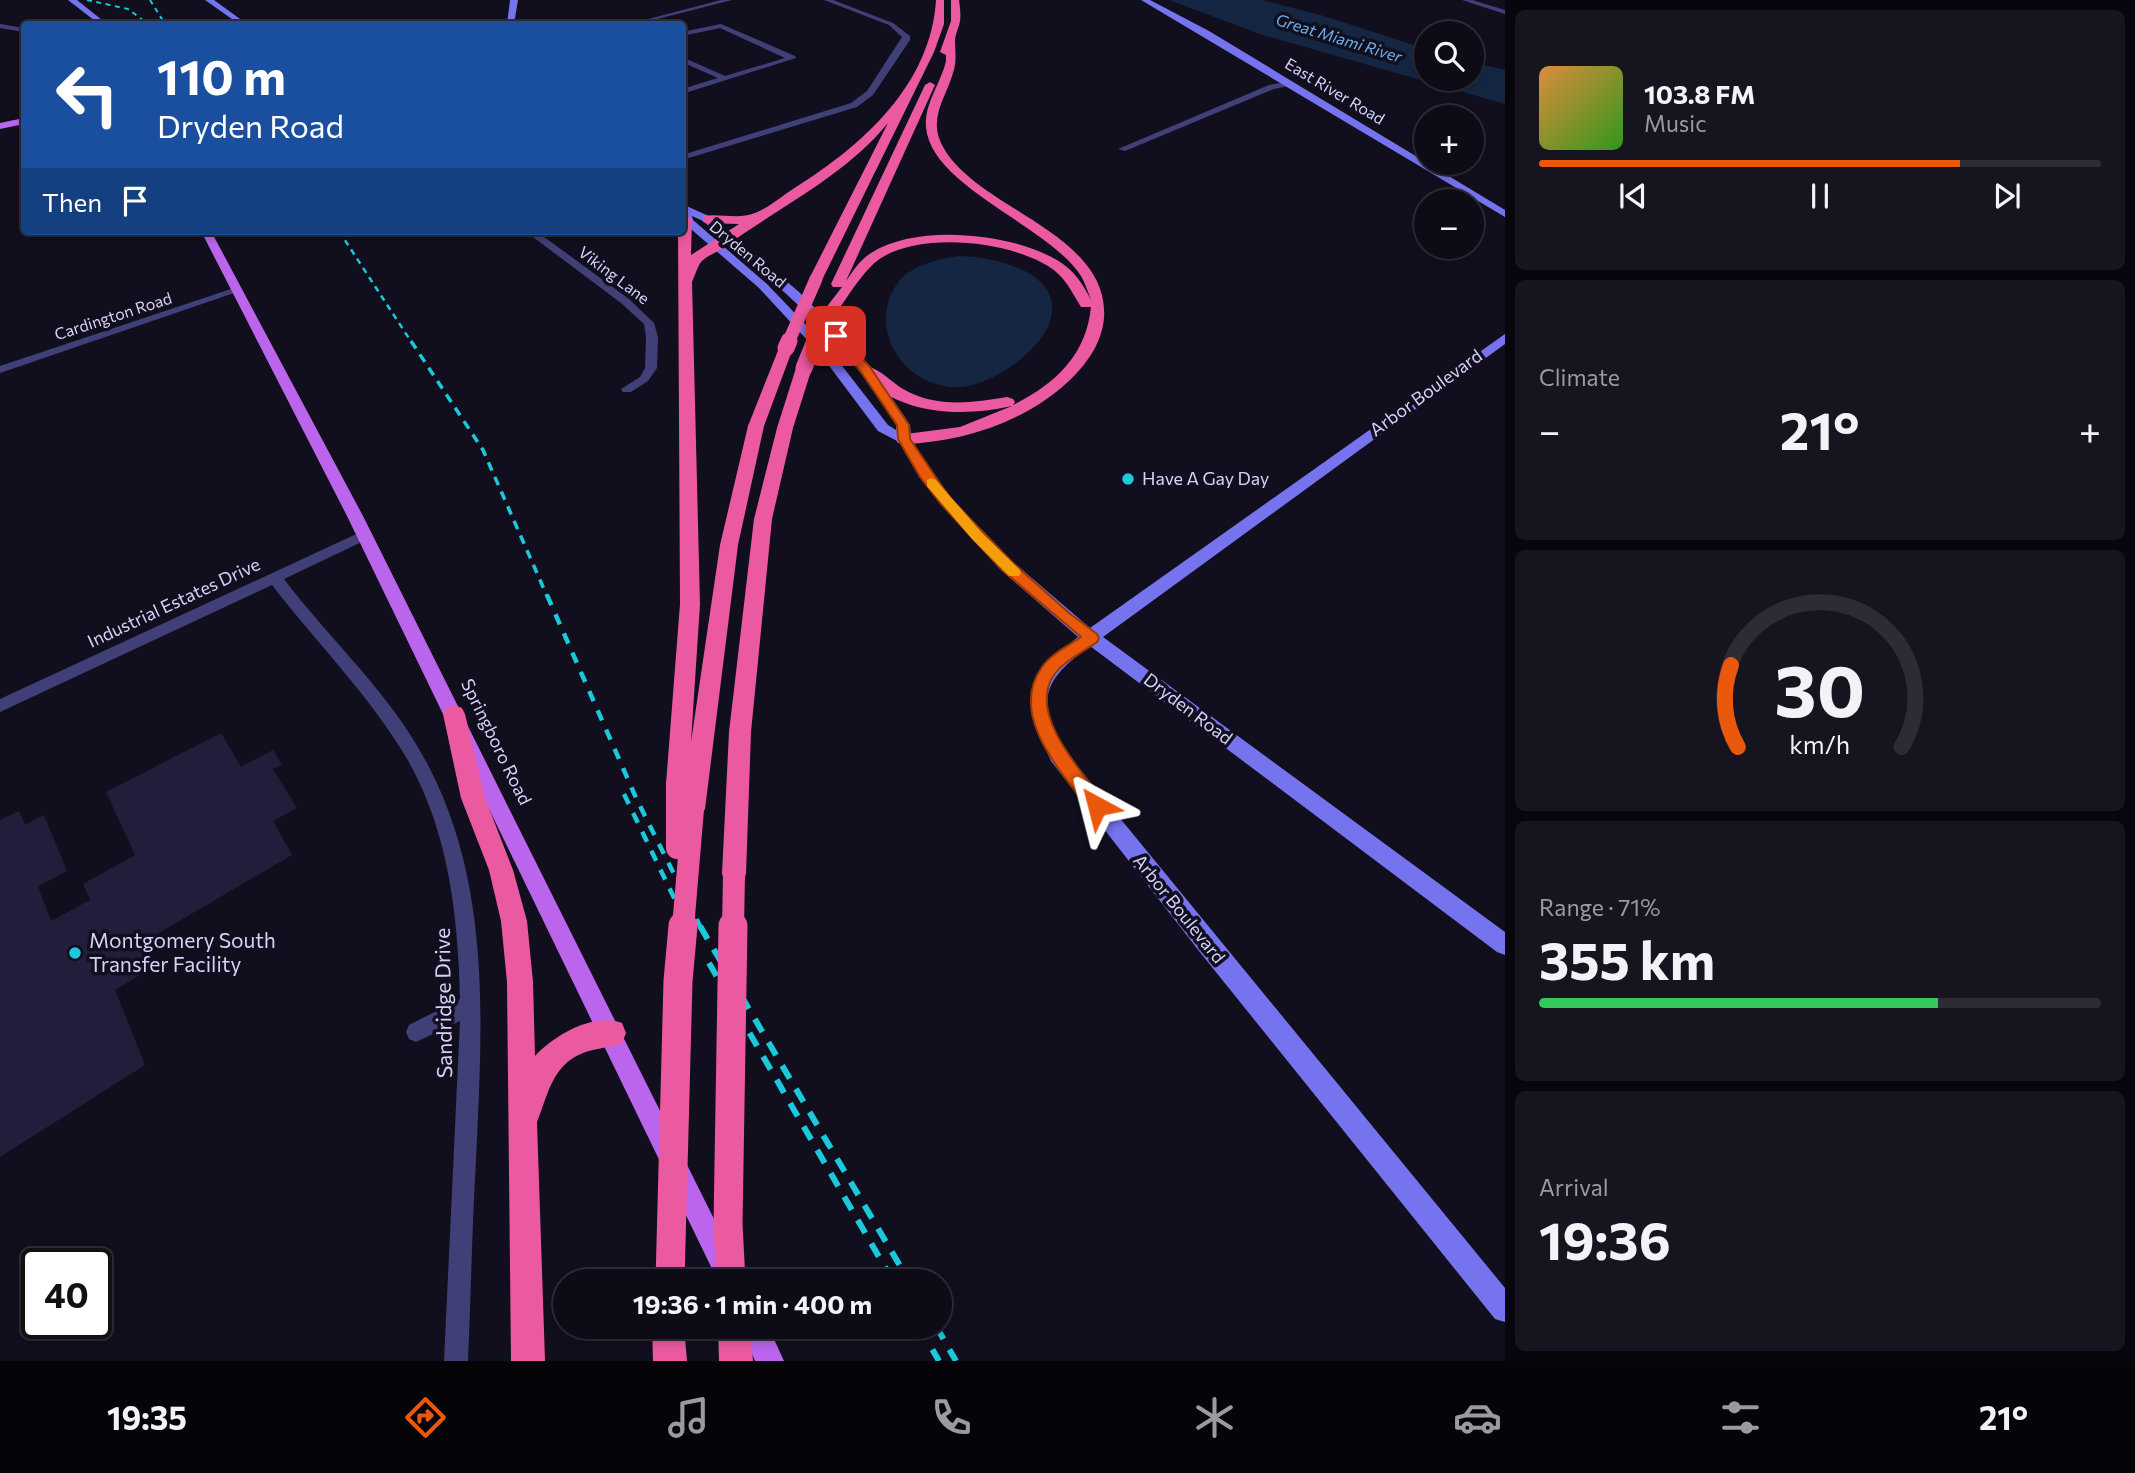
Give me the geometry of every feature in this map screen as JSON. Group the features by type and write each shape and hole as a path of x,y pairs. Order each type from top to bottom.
{"highway":[{"path":"678,981 693,809 729,545 756,425 816,279 934,39 939,24 940,0"},
{"path":"730,1269 728,1224 734,874 740,732 763,519 785,428 804,368 822,322 950,40 956,21 955,0"},
{"path":"904,439 926,439 970,428 998,418 1048,391 1088,349 1099,321 1097,289 1083,267 972,184 940,151 931,126 933,110 951,63 950,40"},
{"path":"685,296 690,264 696,257 837,166 869,139 910,90"},
{"path":"707,219 736,221 767,211"},
{"path":"670,1269 678,981 677,784 690,604 684,235"},
{"path":"835,298 872,259 895,248 921,241 965,239 996,243 1036,254 1059,267 1075,281 1085,299 1086,321 1078,342 1067,358 1027,392 966,421 920,432 904,439"},
{"path":"866,370 893,392 923,405 947,410 967,410 1007,402"},
{"path":"454,714 473,798 501,870 514,921 520,982 528,1361"},
{"path":"523,1141 533,1091 550,1060 563,1047 583,1037 612,1033"},
{"path":"669,1339 670,1361"},
{"path":"735,1339 736,1361"}],"main road":[{"path":"0,126 21,122"},
{"name":"Springboro Road","path":"208,235 365,535 579,973 612,1033 725,1269"},
{"path":"759,1339 770,1361"}],"street":[{"path":"72,0 100,21"},
{"path":"209,0 239,21"},
{"path":"511,21 514,0"},
{"path":"644,21 729,0"},
{"path":"686,157 854,104 870,93 894,60 906,36 891,24 827,0"},
{"name":"East River Road","path":"1145,0 1290,83 1505,214"},
{"path":"1465,0 1505,12"},
{"path":"0,26 21,30"},
{"path":"686,33 719,26 789,54 792,58 686,91"},
{"path":"686,61 725,79"},
{"path":"1122,149 1272,86 1290,83"},
{"name":"Dryden Road","path":"686,212 707,219 722,242 832,359 883,428 904,439"},
{"name":"Dryden Road","path":"686,213 795,294 866,370 903,425 904,439 925,474 977,536 1064,617 1505,945"},
{"name":"Viking Lane","path":"535,235 625,301 649,323 653,337 652,368 644,379 627,389"},
{"name":"Cardington Road","path":"0,370 235,291"},
{"name":"Arbor Boulevard","path":"1505,338 1058,660 1044,677 1039,696 1040,711 1051,745 1198,934 1505,1309"},
{"name":"Industrial Estates Drive","path":"0,706 365,535"},
{"name":"Sandridge Drive","path":"274,577 320,636 375,698 407,745 436,798 457,867 465,920 470,1005 456,1361"},
{"path":"416,1032 470,1005"}],"water":[{"name":"Great Miami River","path":"1169,0 1262,0 1324,16 1414,45 1414,78 1263,35"},
{"path":"1484,65 1505,70 1505,104 1459,91 1484,91"},
{"path":"959,256 985,258 1028,273 1040,281 1052,304 1051,319 1044,333 1021,359 990,379 960,387 923,379 908,368 889,338 886,320 888,302 902,278 925,264"}],"building":[{"name":"Montgomery South Transfer Facility","path":"221,733 241,767 273,750 282,765 273,769 297,808 273,821 292,855 145,941 156,965 115,990 145,1065 0,1157 0,820 19,811 25,825 44,815 67,871 38,886 51,921 90,900 83,884 135,855 106,792"}],"railway":[{"path":"87,0 128,9 144,21"},
{"path":"150,0 163,21"},
{"path":"342,235 412,343"},
{"path":"411,341 483,450 547,596"},
{"path":"547,595 637,800 700,926"},
{"path":"624,794 677,904"},
{"path":"700,926 902,1269"},
{"path":"709,963 886,1269"},
{"path":"926,1339 939,1361"},
{"path":"943,1339 956,1361"}],"slow traffic":[{"path":"931,483 977,536 1014,572"}],"place":[{"name":"Have A Gay Day","path":"1128,479"},
{"name":"Montgomery South Transfer Facility","path":"75,953"}],"route":[{"path":"836,336 866,370 903,425 904,439 925,474 946,501 1007,566 1092,638 1052,665 1041,684 1039,696 1047,738 1097,806"}]}
